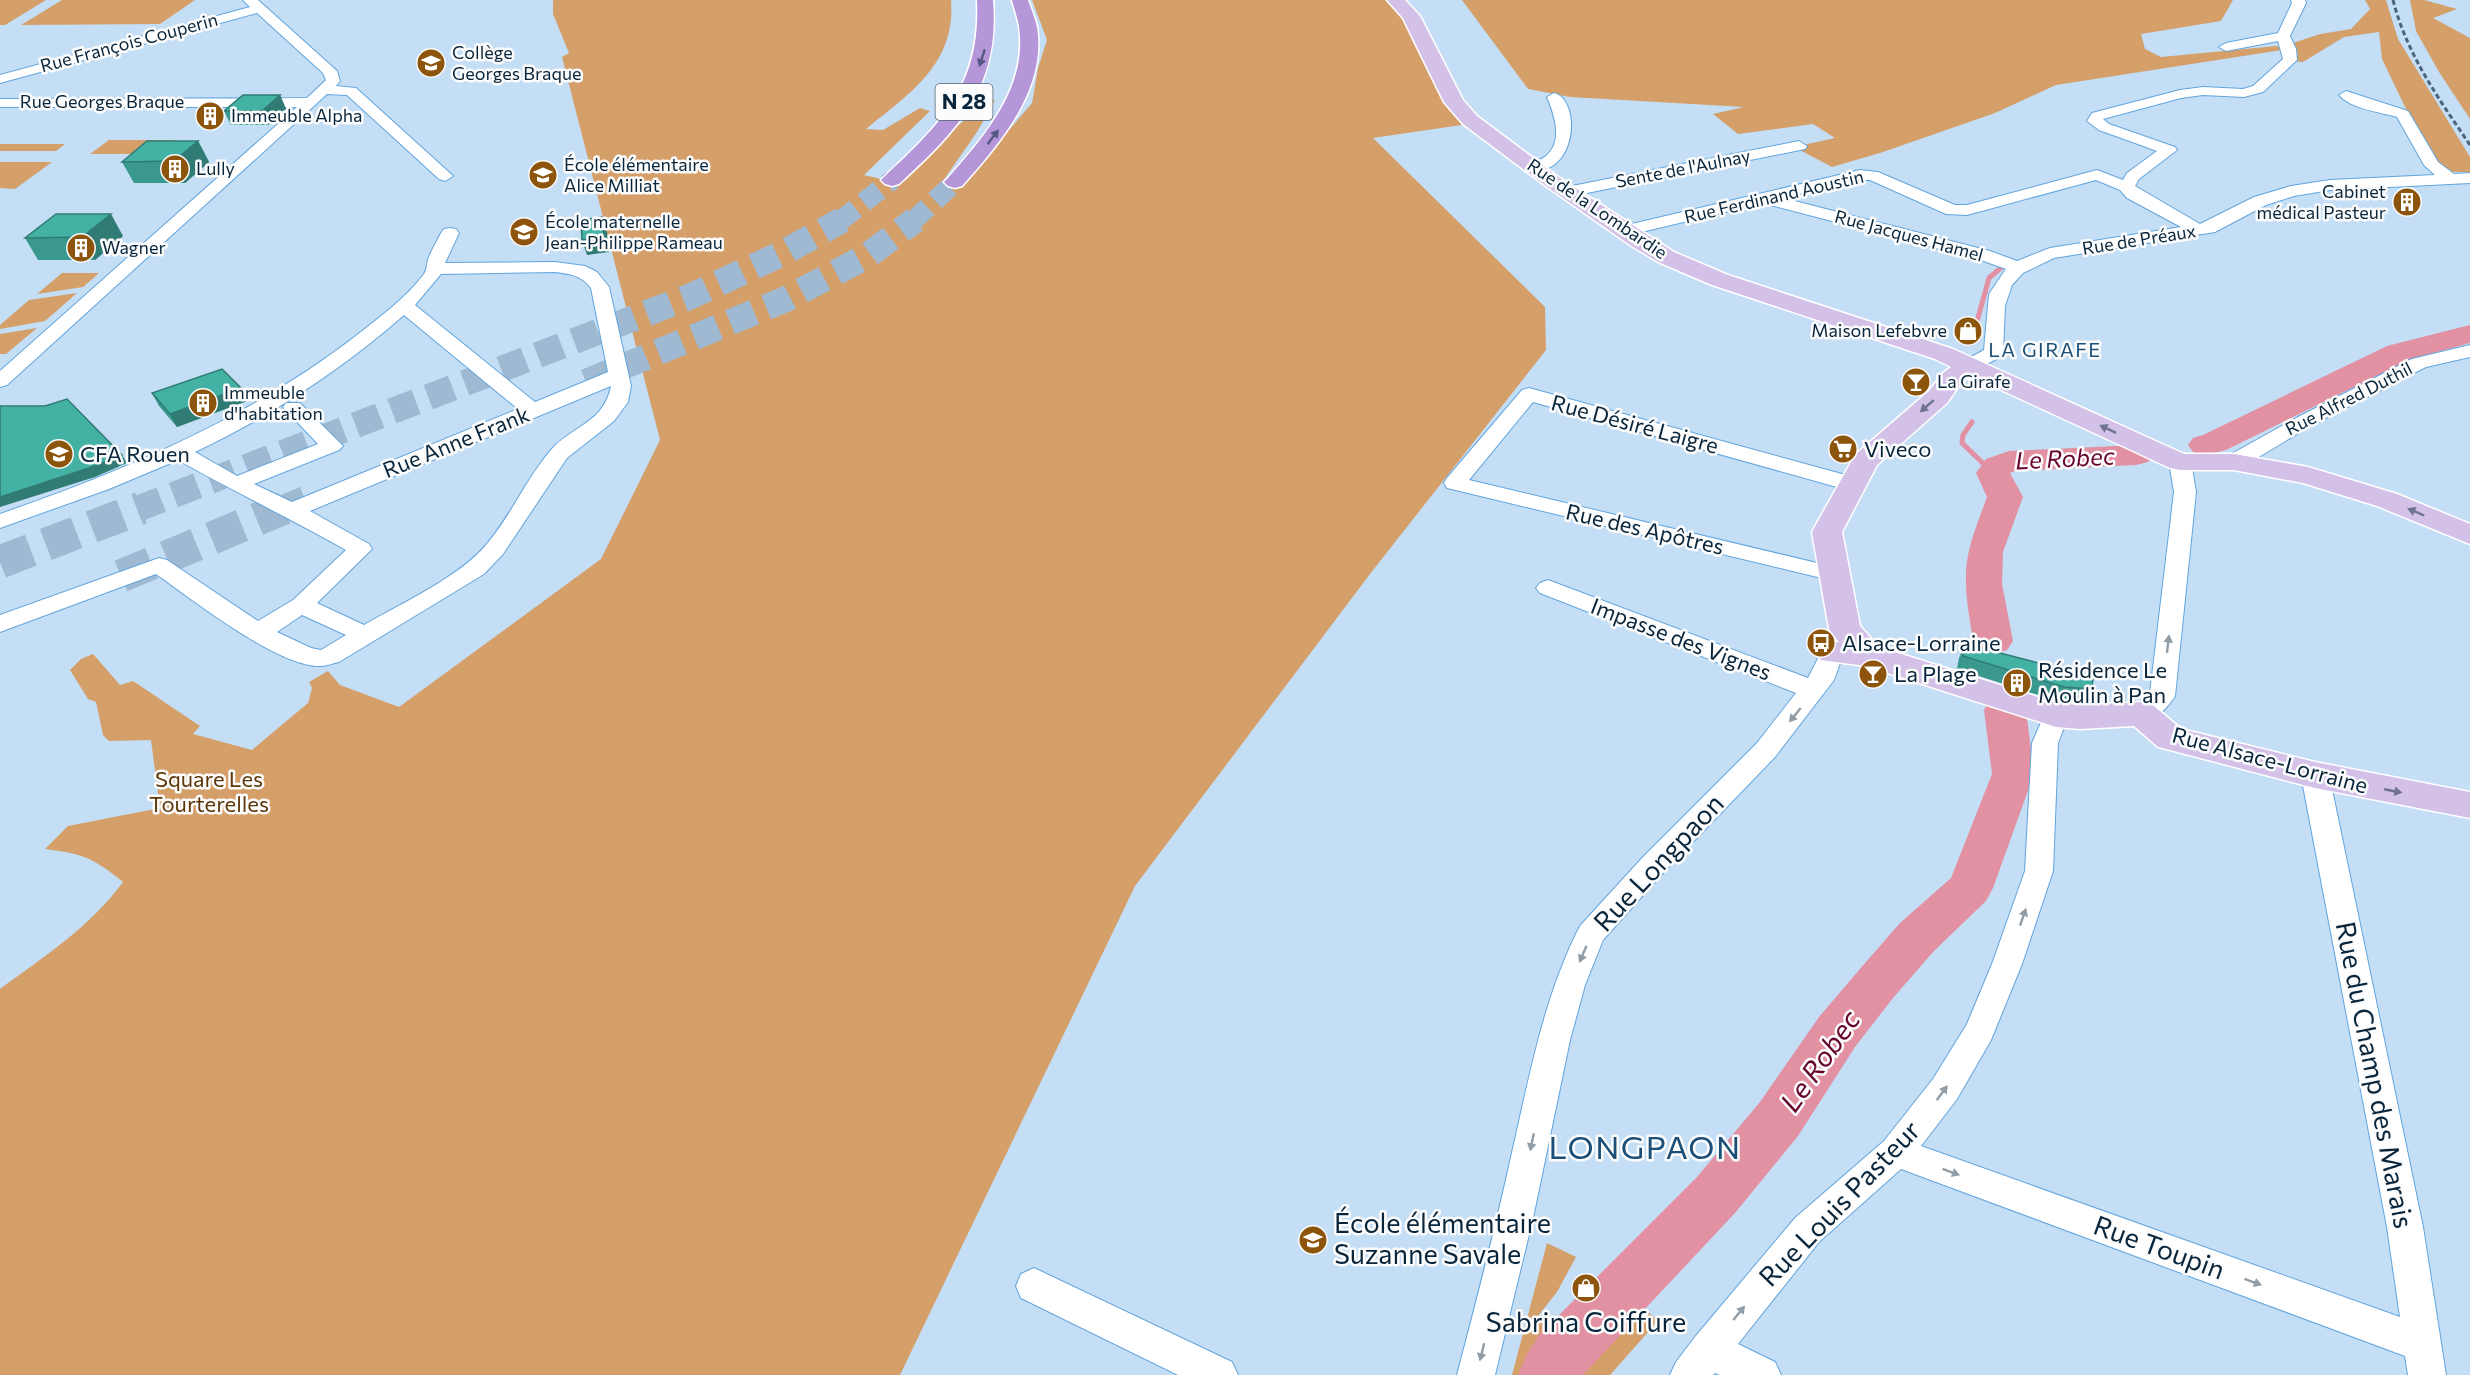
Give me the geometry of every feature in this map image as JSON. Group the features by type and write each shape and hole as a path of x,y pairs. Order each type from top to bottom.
{"highway":[{"name":"N 28","path":"892,180 939,135 965,100 985,51 988,28 985,0"},
{"name":"N 28","path":"955,182 995,135 1021,91 1028,70 1030,41 1029,27 1020,0"}],"main road":[{"name":"Rue de la Lombardie","path":"1395,0 1411,16 1442,81 1461,111 1483,131 1567,192 1666,256 1709,275 1919,345 2180,462"},
{"path":"1968,366 1952,378 1938,397 1865,461 1827,532 1834,573 1838,640 1868,655 2056,715 2080,717 2142,714"},
{"path":"2180,462 2234,462 2278,469 2356,489 2470,535"},
{"name":"Rue Alsace-Lorraine","path":"2142,714 2170,738 2315,776 2470,805"}],"street":[{"path":"2126,187 2133,176 2169,150 2104,127 2095,121 2097,116 2180,94 2203,91 2244,93 2258,88 2290,60 2286,42 2298,0"},
{"path":"0,381 333,81 332,74 254,4"},
{"name":"Rue François Couperin","path":"0,79 254,4"},
{"path":"2226,47 2286,42"},
{"path":"325,90 351,91 445,176"},
{"path":"2346,95 2364,103 2403,114 2432,165 2449,178"},
{"path":"1534,168 1552,162 1562,147 1561,110 1554,97"},
{"name":"Rue Georges Braque","path":"0,103 311,102"},
{"name":"Sente de l'Aulnay","path":"1567,192 1799,146"},
{"name":"Rue Ferdinand Aoustin","path":"1625,231 1860,175 1872,175 1952,210 1967,210 2097,175 2126,187 2133,194 2198,230"},
{"name":"Rue de Préaux","path":"1968,366 1993,353 1996,295 2006,277 2050,253 2209,228 2260,201 2291,191 2349,184 2470,178"},
{"name":"Rue Jacques Hamel","path":"1763,199 1984,255 2019,268"},
{"path":"0,521 97,487 180,452 291,391 371,334 404,305 435,269 450,233"},
{"path":"0,624 159,565 259,632 306,656 321,658 339,652 476,569 495,549 559,454 607,417 618,402 621,387 600,287 591,276 579,270 555,267 435,269"},
{"path":"404,305 533,411"},
{"name":"Rue Alfred Duthil","path":"2234,462 2305,421 2419,363 2470,351"},
{"name":"Rue Anne Frank","path":"292,510 619,375"},
{"name":"Rue Désiré Laigre","path":"1455,483 1529,394 1852,484"},
{"path":"236,483 332,446 293,406"},
{"path":"180,452 361,549 301,606 259,632"},
{"path":"2142,714 2162,696 2185,492 2180,462"},
{"name":"Rue des Apôtres","path":"1455,483 1834,573"},
{"name":"Impasse des Vignes","path":"1548,588 1814,690"},
{"path":"301,606 366,635"},
{"name":"Rue Longpaon","path":"1476,1375 1515,1218 1554,1040 1570,985 1591,934 1653,865 1766,750 1825,674 1838,640"},
{"name":"Rue Louis Pasteur","path":"1699,1363 1807,1230 1896,1152 1945,1089 1980,1030 2007,964 2039,871 2044,743 2056,715"},
{"name":"Rue du Champ des Marais","path":"2315,776 2405,1227 2425,1359"},
{"name":"Rue Toupin","path":"1896,1152 2425,1359"},
{"path":"1034,1286 1219,1375"},
{"path":"1699,1363 1762,1375"}],"green space":[{"path":"0,0 46,0 5,25 0,25"},
{"path":"62,0 195,0 160,24 21,25"},
{"name":"Square Les Tourterelles","path":"553,0 951,0 951,22 946,42 938,59 914,89 866,129 883,130 920,108 930,111 864,175 899,183 947,135 988,100 995,100 977,132 943,181 965,182 1032,103 1038,68 1047,40 1032,0 1397,0 1475,123 1373,138 1545,307 1546,350 1370,574 1135,886 900,1375 0,1375 0,989 50,953 81,927 123,882 87,858 45,849 68,826 160,808 151,740 109,741 103,735 96,702 88,699 70,670 81,659 93,654 120,685 133,681 200,726 193,734 252,750 308,703 312,688 309,682 328,671 340,685 399,707 601,559 660,440 562,57 569,53 553,14"},
{"path":"1462,0 2233,0 2221,21 2141,34 2145,49 2161,57 2277,46 2282,50 2056,85 1995,113 1832,167 1794,147 1835,138 1813,124 1738,134 1713,114 1744,107 1570,97 1528,89"},
{"path":"2365,0 2386,0 2398,39 2470,157 2470,172 2449,172 2436,159 2407,111 2382,59 2379,32 2344,37 2303,62 2293,61 2298,53 2293,43 2320,34 2351,29 2370,9"},
{"path":"2410,0 2424,0 2457,9 2433,18 2470,38 2470,119 2439,72 2416,31"},
{"path":"109,140 175,140 158,154 90,154"},
{"path":"0,144 65,144 56,151 0,151"},
{"path":"0,162 52,162 15,189 0,188"},
{"path":"62,273 99,273 83,287 37,294"},
{"path":"77,293 45,321 0,329 0,325 29,300"},
{"path":"37,328 6,354 0,354 0,334"},
{"path":"1547,1243 1576,1257 1557,1292 1538,1316 1568,1343 1559,1352 1545,1375 1512,1375"},
{"path":"1625,1291 1658,1321 1610,1375 1553,1375 1564,1356"}],"building":[{"path":"243,95 280,95 262,111 224,111"},
{"path":"147,141 198,141 174,161 122,162"},
{"path":"56,214 111,214 82,237 25,238"},
{"path":"602,217 604,237 582,240 581,220"},
{"path":"222,369 241,388 170,414 152,393"},
{"name":"CFA Rouen","path":"67,399 122,455 0,497 0,406 45,406"},
{"path":"1965,644 2093,677 2092,689 2064,687 1963,656"}],"waterway":[{"path":"1976,325 1989,278 2003,266"},
{"name":"Le Robec","path":"2205,445 2214,443 2398,353 2470,334"},
{"path":"1972,422 1963,435 1962,443 1993,473"},
{"name":"Le Robec","path":"1993,641 1983,584 1985,552 2005,497 1993,473 1998,466 2009,461 2136,455"},
{"name":"Le Robec","path":"1548,1375 1561,1355 1716,1195 1779,1119 1837,1032 1876,984 1917,937 1970,888 2013,774 2005,710"}],"tunnel":[{"path":"840,221 892,180"},
{"path":"913,221 955,182"},
{"path":"137,509 689,297 783,253 842,220"},
{"path":"586,382 786,299 867,256 915,220"},
{"path":"281,509 317,494"},
{"path":"0,562 141,508"},
{"path":"121,576 284,508"}],"railway":[{"path":"2393,0 2415,58 2470,145"}],"place":[{"name":"Collège Georges Braque","path":"431,63"},
{"name":"Immeuble Alpha","path":"210,116"},
{"name":"Lully","path":"175,169"},
{"name":"École élémentaire Alice Milliat","path":"543,175"},
{"name":"Cabinet médical Pasteur","path":"2407,202"},
{"name":"École maternelle Jean-Philippe Rameau","path":"524,232"},
{"name":"Wagner","path":"81,248"},
{"name":"Maison Lefebvre","path":"1968,331"},
{"name":"La Girafe","path":"1916,382"},
{"name":"Immeuble d'habitation","path":"203,403"},
{"name":"Viveco","path":"1843,449"},
{"name":"CFA Rouen","path":"59,454"},
{"name":"Alsace-Lorraine","path":"1821,643"},
{"name":"La Plage","path":"1873,674"},
{"name":"Résidence Le Moulin à Pan","path":"2017,683"},
{"name":"École élémentaire Suzanne Savale","path":"1313,1240"},
{"name":"Sabrina Coiffure","path":"1586,1288"}],"district":[{"name":"LA GIRAFE","path":"2045,350"},
{"name":"LONGPAON","path":"1645,1148"}]}
